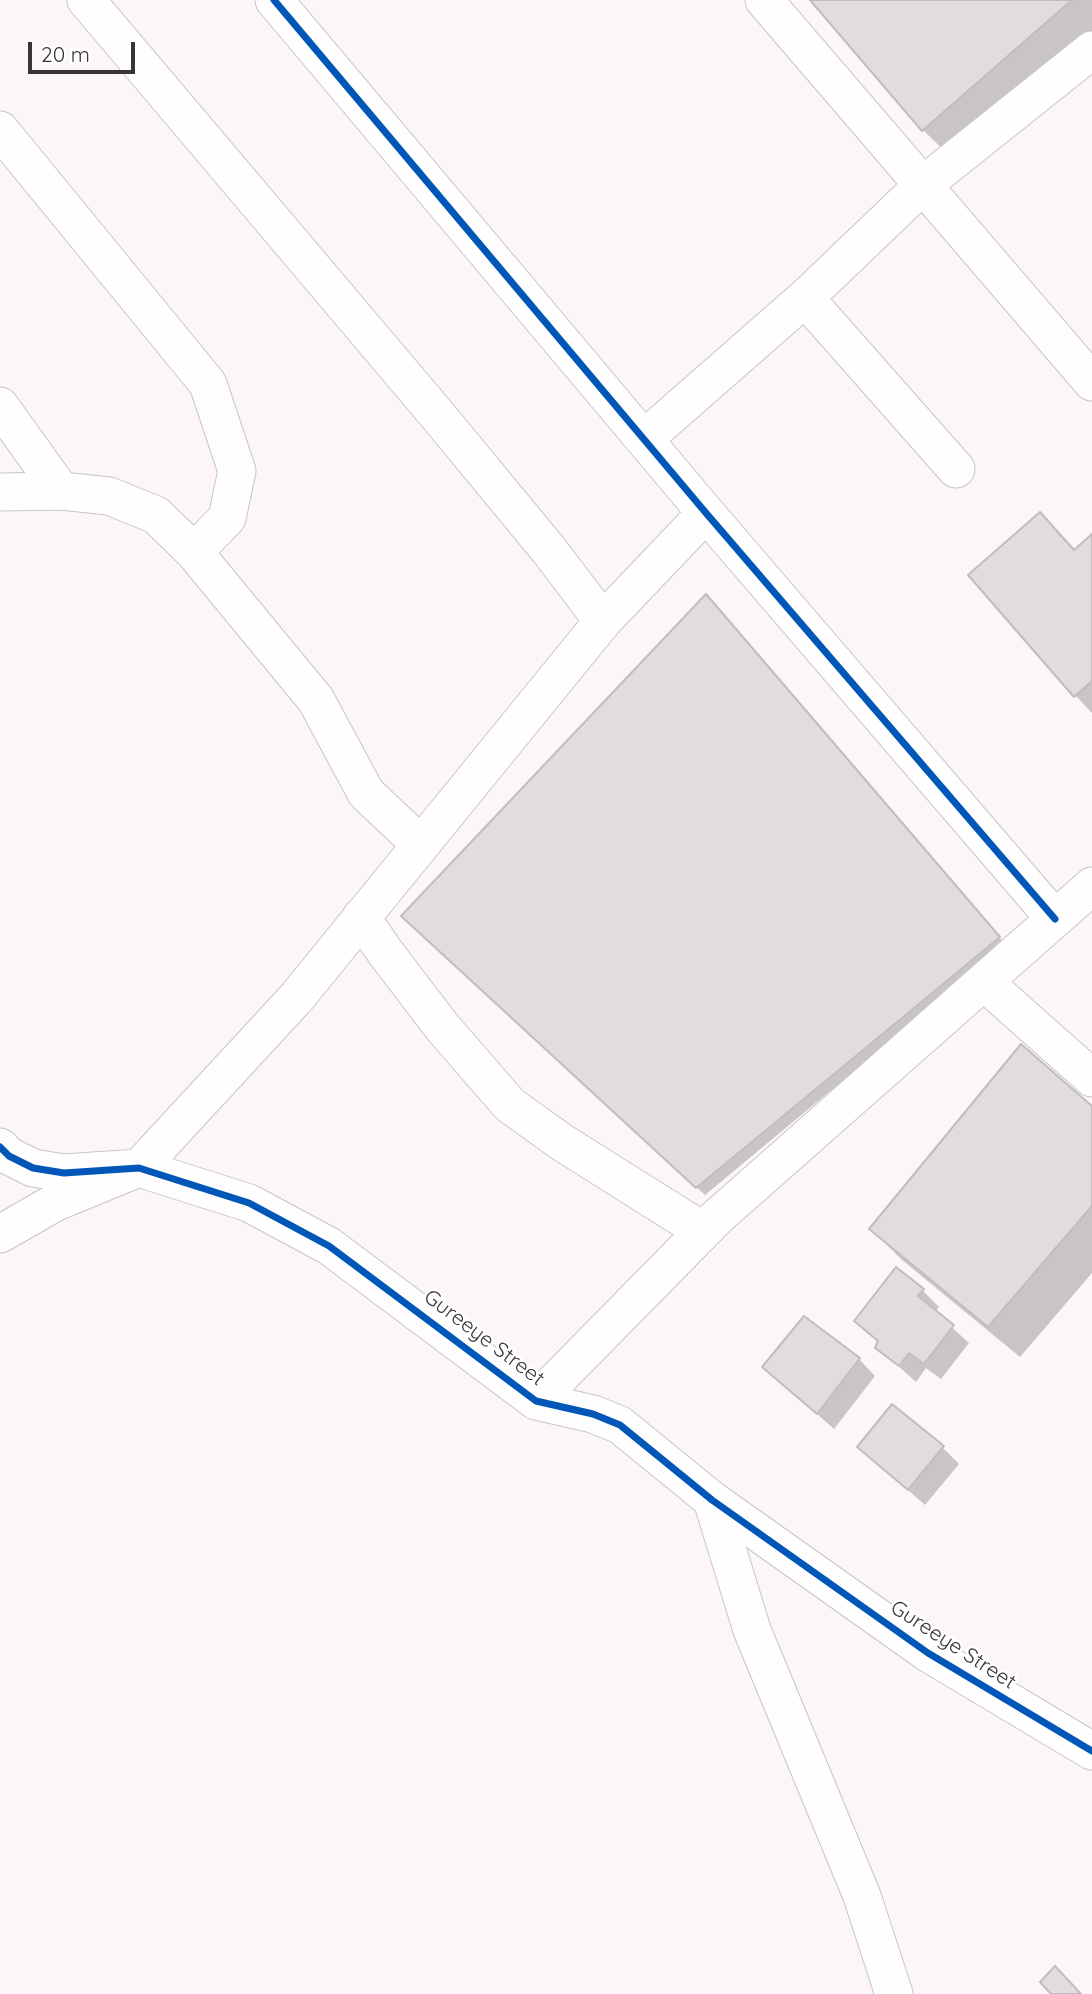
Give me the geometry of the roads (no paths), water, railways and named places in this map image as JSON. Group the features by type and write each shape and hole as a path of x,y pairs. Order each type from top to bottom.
{"street":[{"path":"86,0 439,417 548,549 603,621"},
{"path":"274,0 706,513 1055,919"},
{"path":"764,0 1092,382"},
{"path":"644,439 805,298 923,185 1092,50"},
{"path":"0,130 208,384 237,471 227,518 194,552"},
{"path":"805,298 956,469"},
{"path":"0,406 61,491"},
{"path":"0,492 61,491 109,496 156,515 194,552 316,700 366,793 420,844"},
{"path":"0,1234 54,1203 139,1168 297,997 603,621 706,513"},
{"path":"536,1401 703,1231 1092,886"},
{"path":"361,916 443,1028 510,1105 563,1143 703,1231"},
{"path":"984,982 1092,1077"},
{"name":"Gureeye Street","path":"0,1147 9,1156 33,1168 64,1173 139,1168 249,1203 329,1246 536,1401 593,1414 620,1425 712,1500 928,1653 1092,1751"},
{"path":"712,1500 752,1630 862,1896 894,1994"}]}
